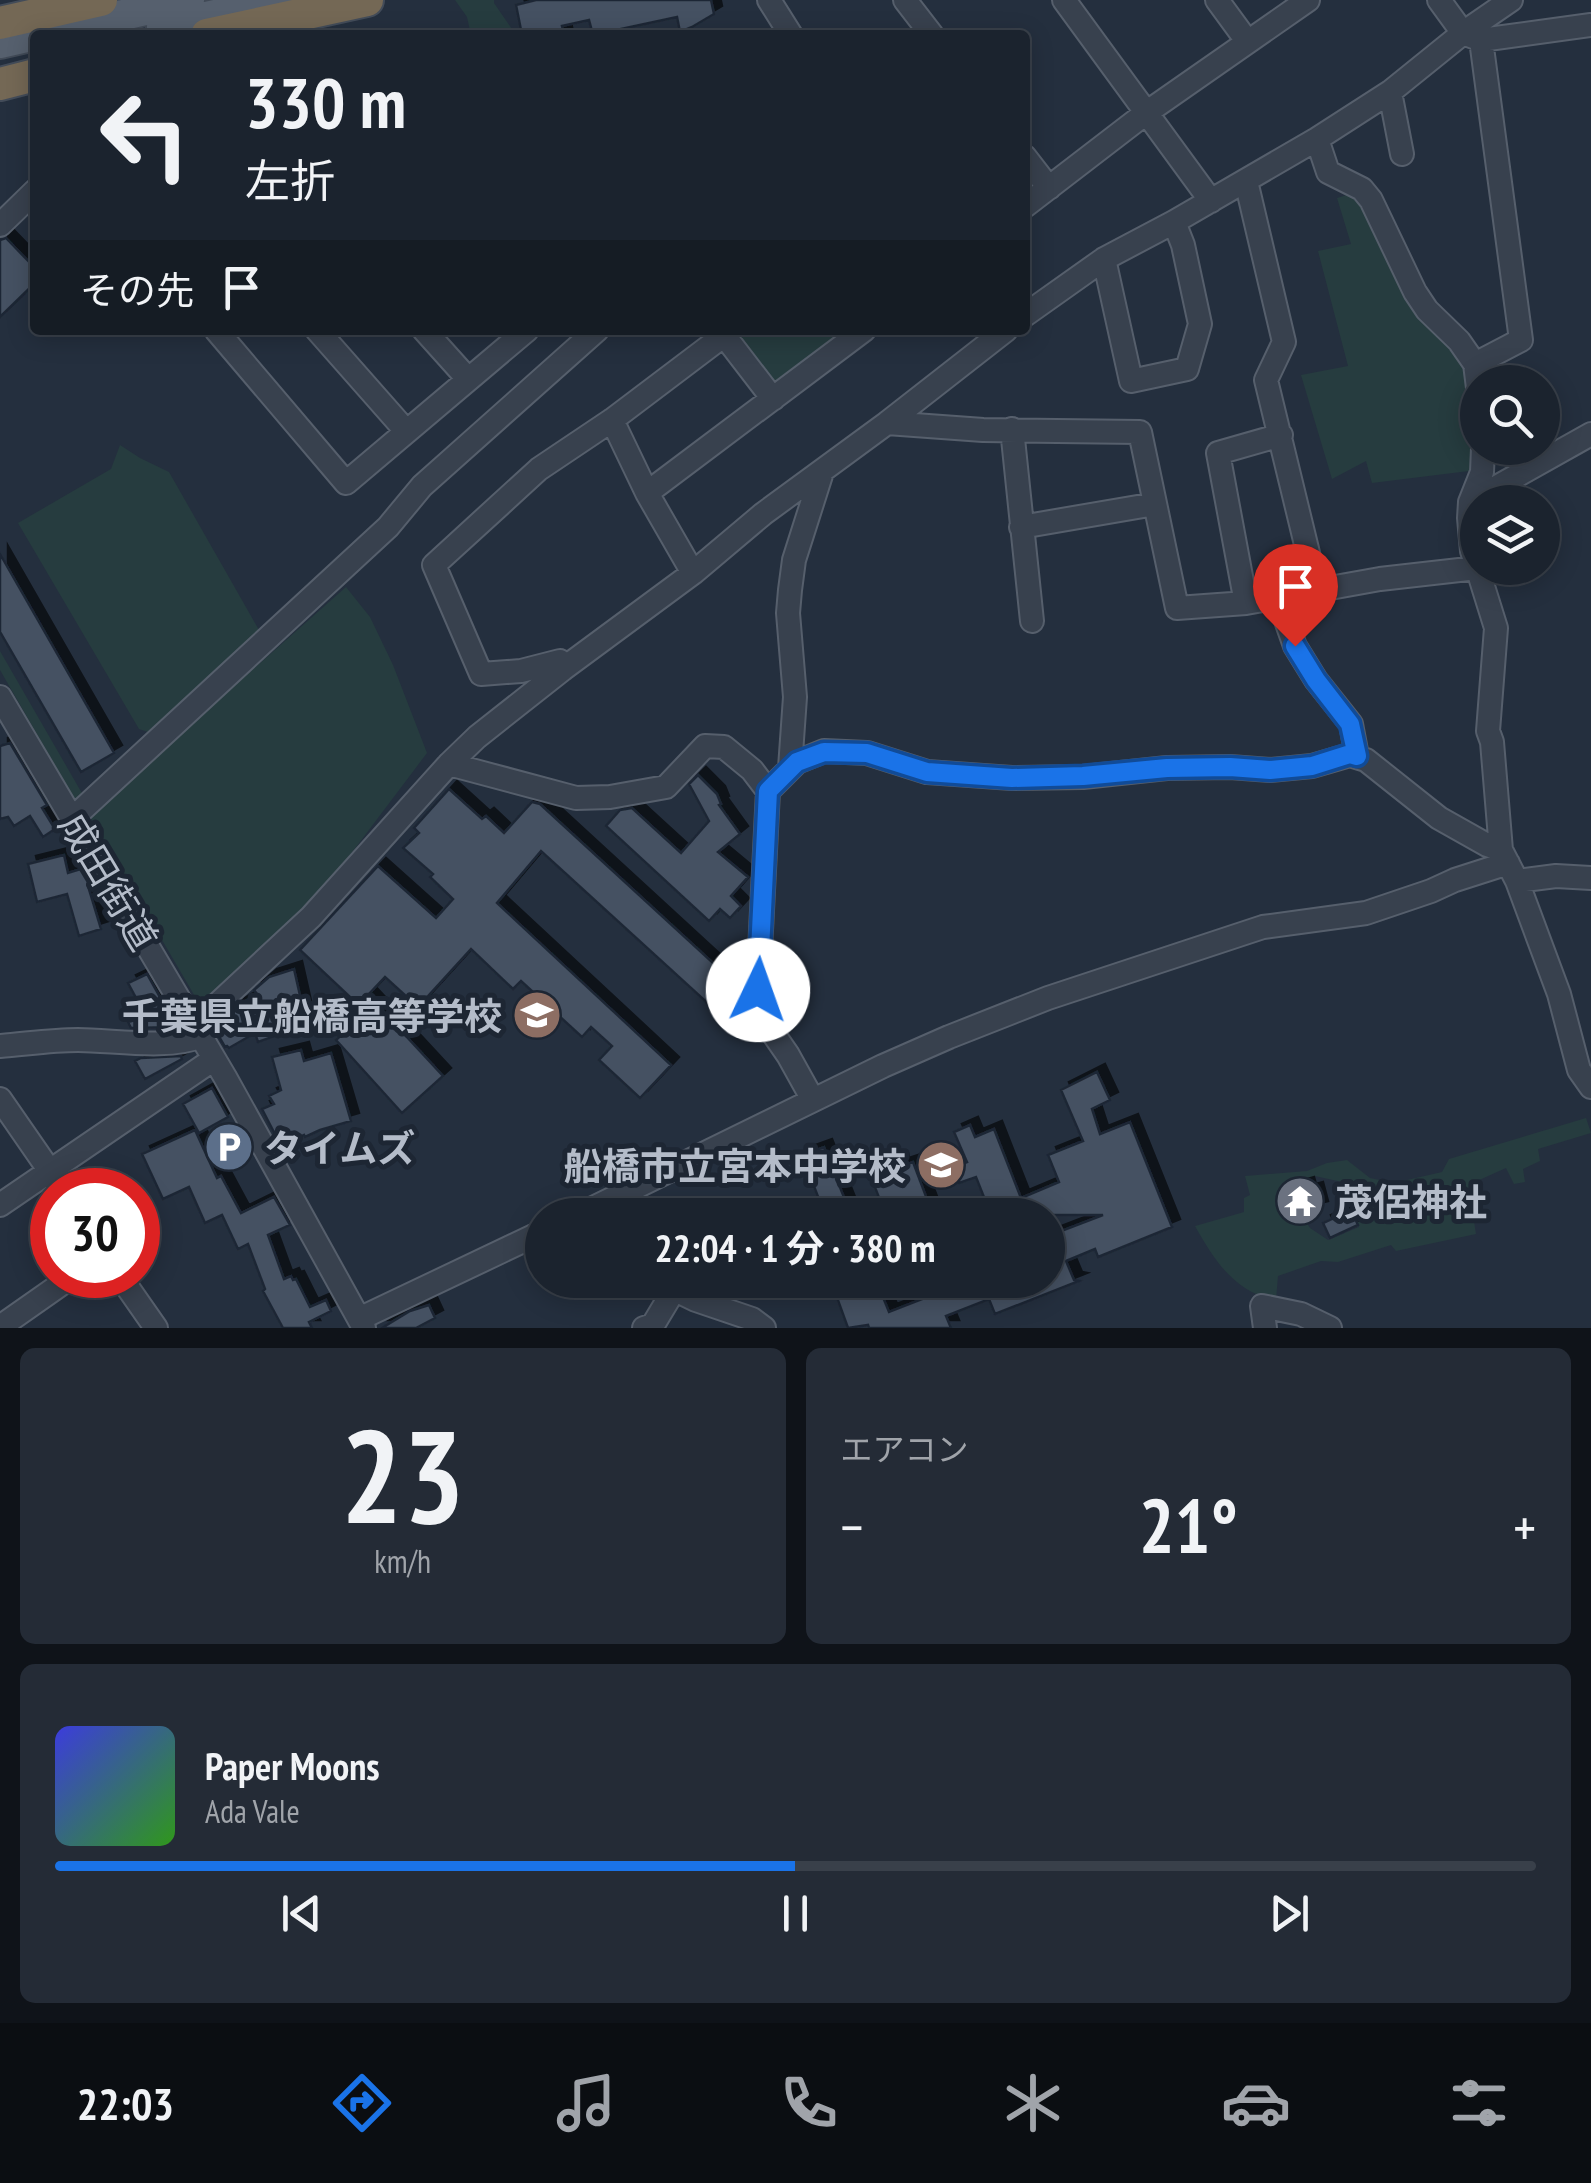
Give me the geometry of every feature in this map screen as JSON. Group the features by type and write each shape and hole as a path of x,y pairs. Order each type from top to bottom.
{"highway":[{"path":"0,23 101,0"},
{"path":"230,30 367,0"},
{"path":"0,84 30,76"}],"main road":[{"path":"57,30 189,0"},
{"path":"147,30 280,0"},
{"path":"0,43 30,36"},
{"path":"0,64 30,56"}],"street":[{"path":"769,0 789,30"},
{"path":"905,0 928,30"},
{"path":"1064,0 1211,201"},
{"path":"1218,0 1246,42"},
{"path":"1030,202 1146,112 1308,0"},
{"path":"1318,139 1328,172 1362,189 1426,310 1476,364 1521,340 1472,36 1439,0"},
{"path":"1030,311 1104,259 1318,139 1472,36 1511,0"},
{"path":"1472,36 1591,24"},
{"path":"1390,92 1402,154"},
{"path":"1030,163 1049,188"},
{"path":"1246,182 1284,342 1266,380 1317,590"},
{"path":"0,224 30,196"},
{"path":"1104,259 1132,382 1187,368 1200,324 1183,245 1174,222"},
{"path":"220,335 346,483 519,335"},
{"path":"321,335 406,431"},
{"path":"428,335 468,379"},
{"path":"72,819 388,527 422,486 591,335"},
{"path":"563,668 560,661 521,671 481,674 434,565 539,469 612,420 721,335"},
{"path":"727,335 774,400"},
{"path":"647,493 858,335"},
{"path":"0,1046 74,1040 188,1041 311,917 476,737 997,335"},
{"path":"612,420 647,493 693,573"},
{"path":"886,423 983,430 1140,432 1177,608 1246,603 1380,578 1460,570"},
{"path":"1012,430 1032,621"},
{"path":"1500,485 1591,434"},
{"path":"1246,603 1218,453 1281,435"},
{"path":"790,768 795,697 788,613 794,560 822,472"},
{"path":"1020,527 1155,504"},
{"path":"1483,585 1496,628 1488,730 1509,864 1559,994 1579,1070 1591,1086"},
{"path":"1278,598 1295,646 1350,724 1357,756"},
{"name":"成田街道","path":"0,697 198,1030 361,1323"},
{"path":"448,764 576,798 610,797 666,786 706,746 724,747 752,770 768,791 758,990 770,1029 812,1100"},
{"path":"768,791 797,762 824,752 867,753 927,772 1012,778 1167,768 1270,770 1312,766 1350,754 1366,760 1439,818 1487,845 1509,864 1556,876 1591,878"},
{"path":"619,1198 812,1100 949,1037 1048,998 1263,927 1366,913 1509,864"},
{"path":"73,1168 214,1058"},
{"path":"0,1099 47,1168"},
{"path":"0,1205 30,1192"},
{"path":"361,1323 525,1241"},
{"path":"0,1327 41,1298"},
{"path":"135,1298 156,1328"},
{"path":"644,1328 653,1325 660,1298"},
{"path":"692,1298 752,1319 764,1328"},
{"path":"1266,1328 1262,1306 1302,1314 1330,1328"}],"green space":[{"path":"455,0 494,0 513,30 470,30 467,17"},
{"path":"1357,192 1470,365 1460,365 1460,465 1477,465 1477,470 1372,483 1366,461 1332,479 1301,375 1348,366 1318,251 1351,244 1337,198"},
{"path":"844,335 779,384 772,384 735,338"},
{"path":"120,445 169,472 259,630 151,733 139,729 18,523 111,469"},
{"path":"346,587 370,617 427,753 307,912 200,1005 89,815"},
{"path":"0,651 83,795 76,802 0,670"},
{"path":"1586,1118 1591,1133 1538,1149 1540,1161 1523,1169 1525,1182 1514,1184 1506,1168 1477,1181 1481,1212 1473,1215 1476,1234 1396,1251 1391,1245 1338,1262 1321,1261 1278,1276 1276,1300 1249,1290 1227,1273 1195,1226 1244,1212 1244,1198 1250,1195 1245,1176 1307,1171 1347,1160 1370,1178 1394,1183 1442,1172 1449,1159","holes":["1315,1176 1342,1182 1359,1227 1328,1240 1310,1228 1302,1216 1296,1218 1293,1211 1280,1214 1276,1200 1288,1197 1286,1185"]}],"building":[{"path":"536,0 711,0 714,14 685,30 680,30 677,17 616,30 592,30 589,20 562,26 563,30 521,30 516,5"},
{"path":"6,238 30,263 30,288 0,317 0,240"},
{"path":"0,554 114,753 81,772 0,632"},
{"path":"10,743 47,805 42,808 55,829 43,837 30,816 14,826 8,817 0,819 0,746"},
{"path":"698,775 717,794 719,805 740,834 718,852 748,877 731,896 741,906 730,918 720,909 709,921 606,826 620,810 632,808 681,853 709,821 689,784"},
{"path":"449,789 504,833 532,802 540,804 736,984 714,1009 541,851 497,903 671,1065 640,1098 599,1060 612,1046 591,1027 582,1037 521,981 513,989 471,949 418,1007 385,977 368,995 443,1076 402,1113 336,1040 366,1012 300,950 378,866 436,918 453,899 430,877 433,874 403,848 419,833 414,828"},
{"path":"64,855 68,873 84,868 87,873 101,929 79,936 67,894 37,902 28,864"},
{"path":"294,969 306,1022 273,1030 275,1036 258,1042 255,1033 225,1047 214,1028 257,994 254,990 269,977"},
{"path":"147,974 178,1027 131,1028 130,1017 143,1011 128,983"},
{"path":"301,1050 304,1061 331,1053 351,1121 280,1144 262,1109 274,1104 269,1096 281,1090 272,1057"},
{"path":"141,1058 182,1059 145,1079 135,1061"},
{"path":"1097,1072 1110,1100 1092,1109 1100,1134 1130,1122 1172,1227 1098,1257 1095,1249 1066,1261 1074,1280 1079,1281 1065,1286 1065,1230 1103,1215 1065,1215 1065,1198 1021,1198 1059,1182 1048,1155 1083,1141 1061,1090"},
{"path":"212,1088 228,1117 199,1133 183,1104"},
{"path":"970,1125 975,1137 994,1129 1021,1198 984,1198 976,1177 959,1183 953,1168 967,1162 954,1132"},
{"path":"195,1130 217,1178 221,1176 241,1213 274,1197 290,1225 268,1235 284,1279 296,1279 310,1307 326,1300 331,1311 309,1322 312,1328 283,1328 263,1291 248,1244 238,1249 222,1215 205,1223 189,1187 163,1199 160,1168 149,1168 142,1154"},
{"path":"824,1147 844,1198 818,1198 802,1155"},
{"path":"900,1161 901,1166 913,1162 927,1198 879,1198 869,1172"},
{"path":"1306,1185 1308,1192 1315,1190 1320,1209 1296,1215 1289,1190"},
{"path":"1351,1210 1358,1225 1330,1238 1323,1223"},
{"path":"837,1298 883,1298 889,1312 925,1298 1036,1298 995,1314 989,1299 946,1316 951,1328 848,1328"},
{"path":"429,1305 435,1318 416,1328 382,1328 410,1311"}],"place":[{"name":"千葉県立船橋高等学校","path":"537,1015"},
{"name":"タイムズ","path":"229,1147"},
{"name":"船橋市立宮本中学校","path":"941,1165"},
{"name":"茂侶神社","path":"1300,1201"}],"route":[{"path":"758,990 768,791 797,762 824,752 867,753 927,772 1012,778 1167,768 1270,770 1312,766 1350,754 1357,756 1350,724 1295,646"}]}
